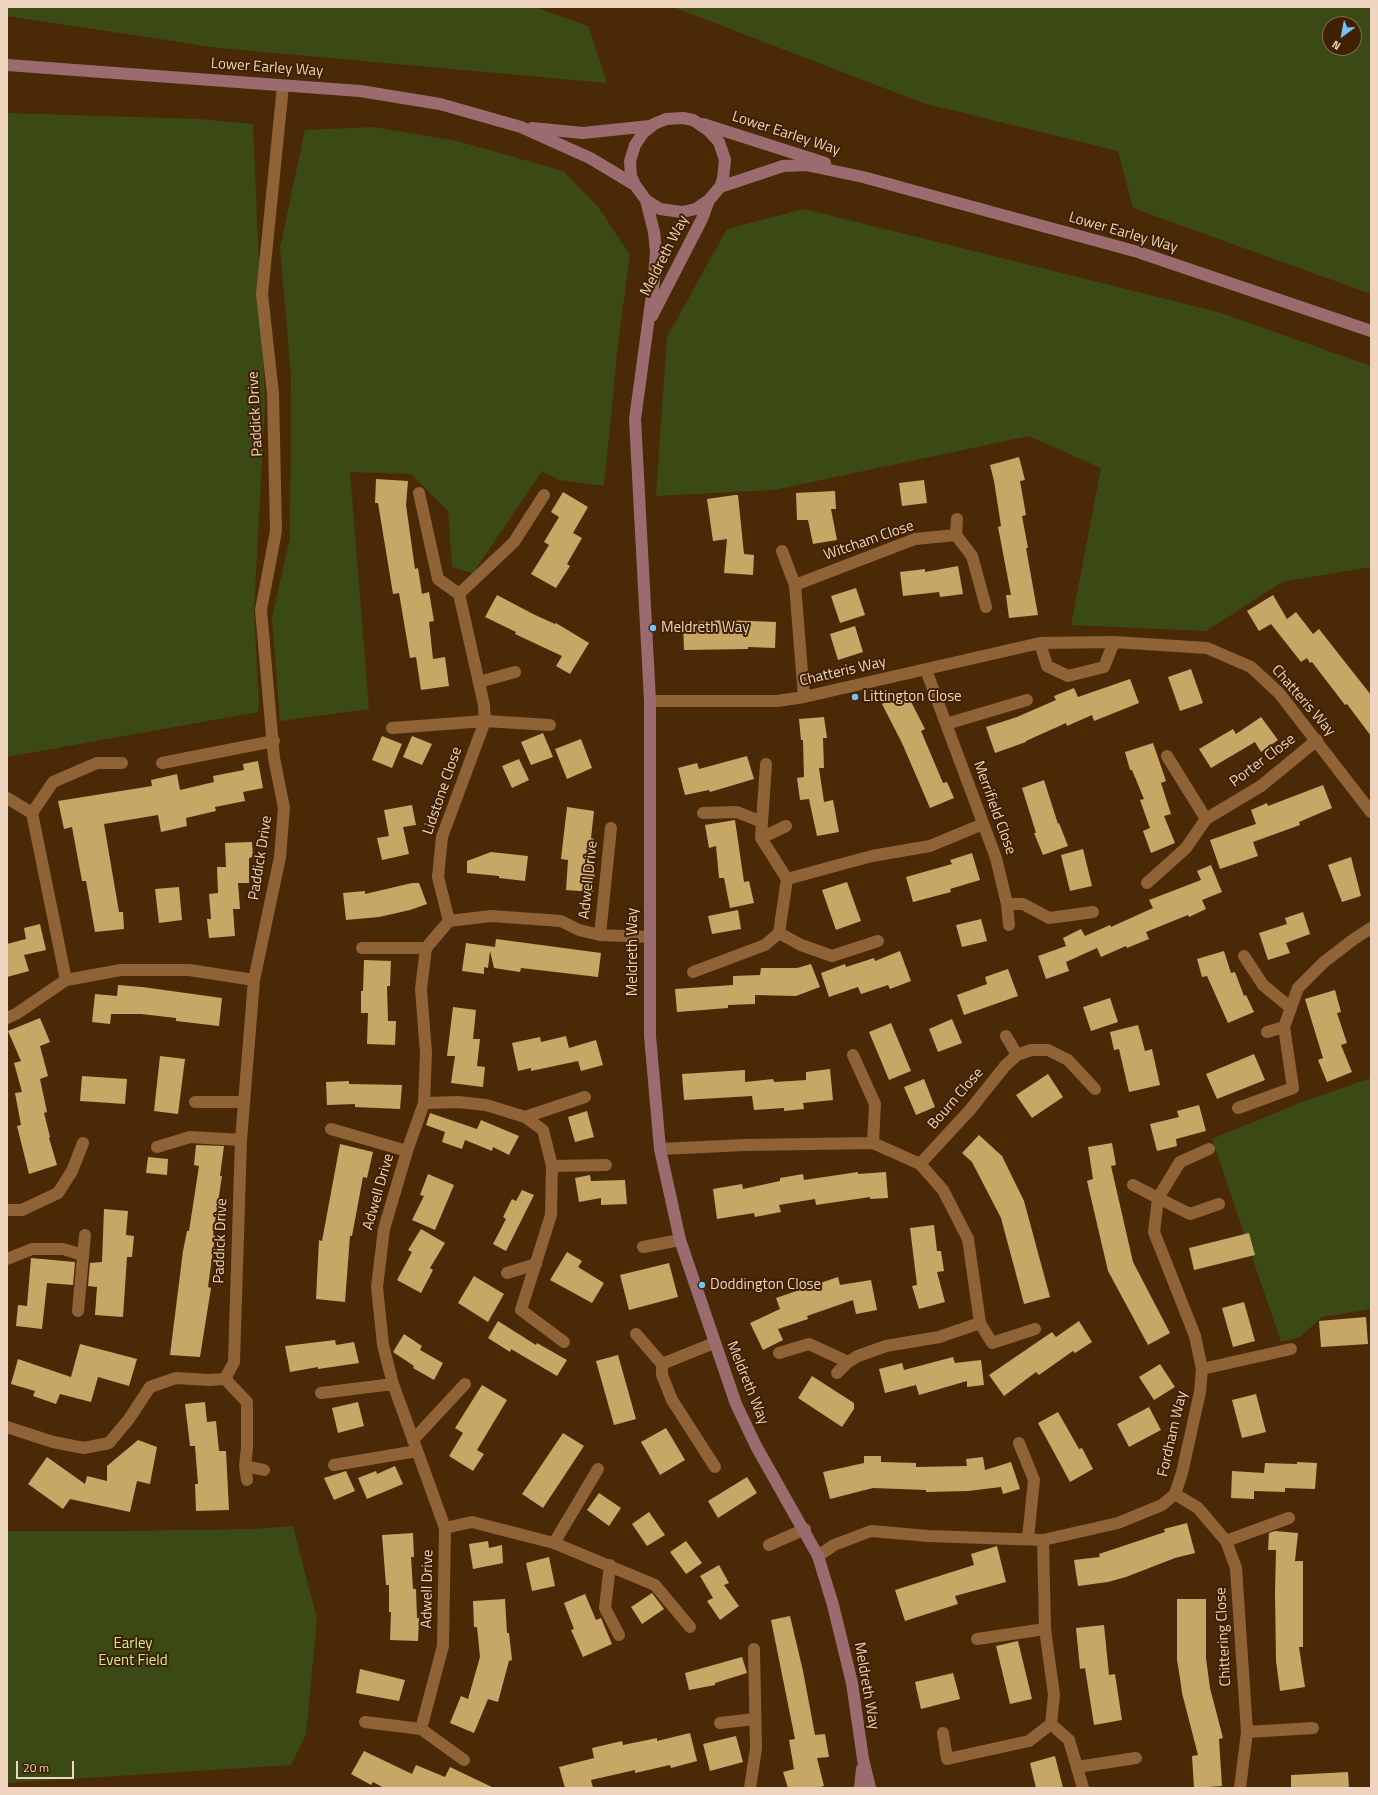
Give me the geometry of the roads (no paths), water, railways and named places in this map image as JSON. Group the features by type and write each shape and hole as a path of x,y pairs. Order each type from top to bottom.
{"main road":[{"name":"Lower Earley Way","path":"7,66 360,91 433,103 521,127 590,158 635,185"},
{"path":"683,118 697,122 708,130 719,142 725,160 723,179 720,187 709,200 696,209 682,212 660,209 646,200 635,185 631,176 632,156 635,145 650,126 666,119 683,118"},
{"name":"Lower Earley Way","path":"697,122 805,155 863,177"},
{"name":"Lower Earley Way","path":"521,127 583,133 650,126"},
{"name":"Lower Earley Way","path":"720,187 783,166 806,165 863,177 1138,252 1371,331"},
{"name":"Meldreth Way","path":"646,200 654,232 656,251 654,280 635,419 650,701 650,1036 660,1149 680,1240 736,1404 749,1432 818,1556 834,1605 852,1683 863,1759 870,1788"},
{"name":"Meldreth Way","path":"647,326 702,219 709,200"},
{"name":"Meldreth Way","path":"860,1788 863,1759"}],"street":[{"name":"Paddick Drive","path":"224,1379 234,1362 241,1140 254,980 280,857 284,808 274,758 274,741 261,610 276,531 273,394 262,294 283,86"},
{"path":"419,492 438,579 459,594 514,542 544,495"},
{"path":"957,519 956,536 972,556 986,607"},
{"name":"Witcham Close","path":"795,585 916,539 956,536"},
{"path":"782,551 795,585 804,698"},
{"name":"Lidstone Close","path":"449,921 438,877 442,837 485,721 479,682 459,594"},
{"path":"1040,643 1047,666 1068,676 1104,667 1114,642"},
{"name":"Chatteris Way","path":"650,701 777,701 804,698 1040,643 1114,642 1207,648 1251,667 1279,693 1317,740 1371,812"},
{"name":"Merrifield Close","path":"926,670 996,858 1007,904 1009,925"},
{"path":"479,682 515,672"},
{"path":"946,724 1027,700"},
{"name":"Lidstone Close","path":"392,728 485,721 550,725"},
{"name":"Porter Close","path":"1147,882 1186,848 1206,819 1261,786 1317,740"},
{"path":"162,763 274,741"},
{"path":"1167,756 1206,819"},
{"path":"66,980 32,813 53,782 97,763 122,763"},
{"path":"693,972 765,945 779,933 787,879 761,838 766,764"},
{"path":"7,798 32,813"},
{"path":"703,812 737,812 762,822"},
{"path":"787,879 872,856 930,846 983,824"},
{"path":"761,838 786,826"},
{"name":"Adwell Drive","path":"600,935 611,828"},
{"path":"1007,904 1023,904 1049,918 1093,912"},
{"name":"Adwell Drive","path":"449,921 491,916 561,921 579,930 600,935 649,938"},
{"path":"362,948 426,948 449,921"},
{"path":"1238,1108 1293,1088 1284,1027 1298,988 1324,962 1354,938 1371,928"},
{"path":"779,933 801,945 832,956 878,941"},
{"name":"Adwell Drive","path":"421,1729 443,1646 445,1528 393,1384 382,1345 377,1287 384,1229 407,1151 424,1103 426,1053 421,989 426,948"},
{"path":"1244,956 1263,985 1291,1008"},
{"path":"7,1018 16,1014 66,980 121,970 189,970 254,980"},
{"path":"1267,1032 1284,1027"},
{"path":"1006,1036 1017,1055"},
{"name":"Bourn Close","path":"920,1164 970,1111 1005,1066 1017,1055 1031,1050 1048,1050 1068,1060 1095,1089"},
{"path":"853,1055 875,1104 873,1144"},
{"path":"525,1117 585,1097"},
{"path":"194,1102 244,1102"},
{"path":"424,1103 458,1102 479,1104 525,1117 543,1130 552,1166 551,1215 521,1310 564,1342"},
{"name":"Adwell Drive","path":"331,1129 407,1151"},
{"path":"157,1147 190,1137 241,1140"},
{"path":"7,1210 22,1210 58,1193 72,1171 83,1143"},
{"path":"660,1149 745,1144 873,1144 920,1164 943,1190 968,1239 980,1323 992,1343 1035,1329"},
{"name":"Fordham Way","path":"818,1556 834,1545 871,1531 928,1536 1028,1538 1042,1540 1118,1523 1162,1505 1175,1494 1184,1465 1200,1392 1202,1369 1195,1336 1154,1232 1158,1198 1180,1162 1209,1149"},
{"path":"552,1166 606,1165"},
{"path":"1133,1185 1190,1214 1219,1204"},
{"path":"78,1311 85,1235"},
{"path":"643,1247 680,1240"},
{"path":"7,1259 32,1249 63,1249 83,1255"},
{"path":"507,1273 536,1264"},
{"path":"837,1373 848,1362 858,1356 886,1346 939,1337 980,1323"},
{"path":"636,1334 662,1364 662,1376 672,1400 714,1468"},
{"path":"662,1364 714,1343"},
{"path":"779,1353 809,1344 848,1362"},
{"path":"1202,1369 1291,1349"},
{"path":"7,1427 53,1442 84,1448 109,1443 129,1419 150,1387 176,1378 209,1380 224,1379 247,1402 247,1448 245,1466 247,1480"},
{"path":"321,1393 393,1384"},
{"path":"334,1465 415,1445 465,1384"},
{"path":"1019,1443 1034,1480 1028,1538"},
{"path":"245,1466 264,1470"},
{"path":"554,1543 598,1469"},
{"name":"Chittering Close","path":"1175,1494 1198,1508 1226,1541 1236,1568 1247,1732 1240,1788"},
{"path":"1226,1541 1289,1518"},
{"path":"445,1528 472,1522 554,1543 610,1565 655,1585 690,1627"},
{"path":"769,1545 804,1529"},
{"path":"943,1733 947,1759 1029,1741 1050,1724 1054,1695 1045,1629 1042,1540"},
{"path":"610,1565 605,1608 619,1635"},
{"path":"977,1639 1045,1629"},
{"path":"750,1788 756,1748 754,1719 754,1649"},
{"path":"720,1724 754,1719"},
{"path":"365,1722 421,1729 464,1760"},
{"path":"1050,1724 1069,1740 1082,1788"},
{"path":"1247,1732 1313,1728"},
{"path":"1076,1767 1136,1758"}],"place":[{"name":"Meldreth Way","path":"653,628"},
{"name":"Littington Close","path":"855,697"},
{"name":"Doddington Close","path":"702,1285"}],"park label":[{"name":"Earley Event Field","path":"133,1652"}]}
